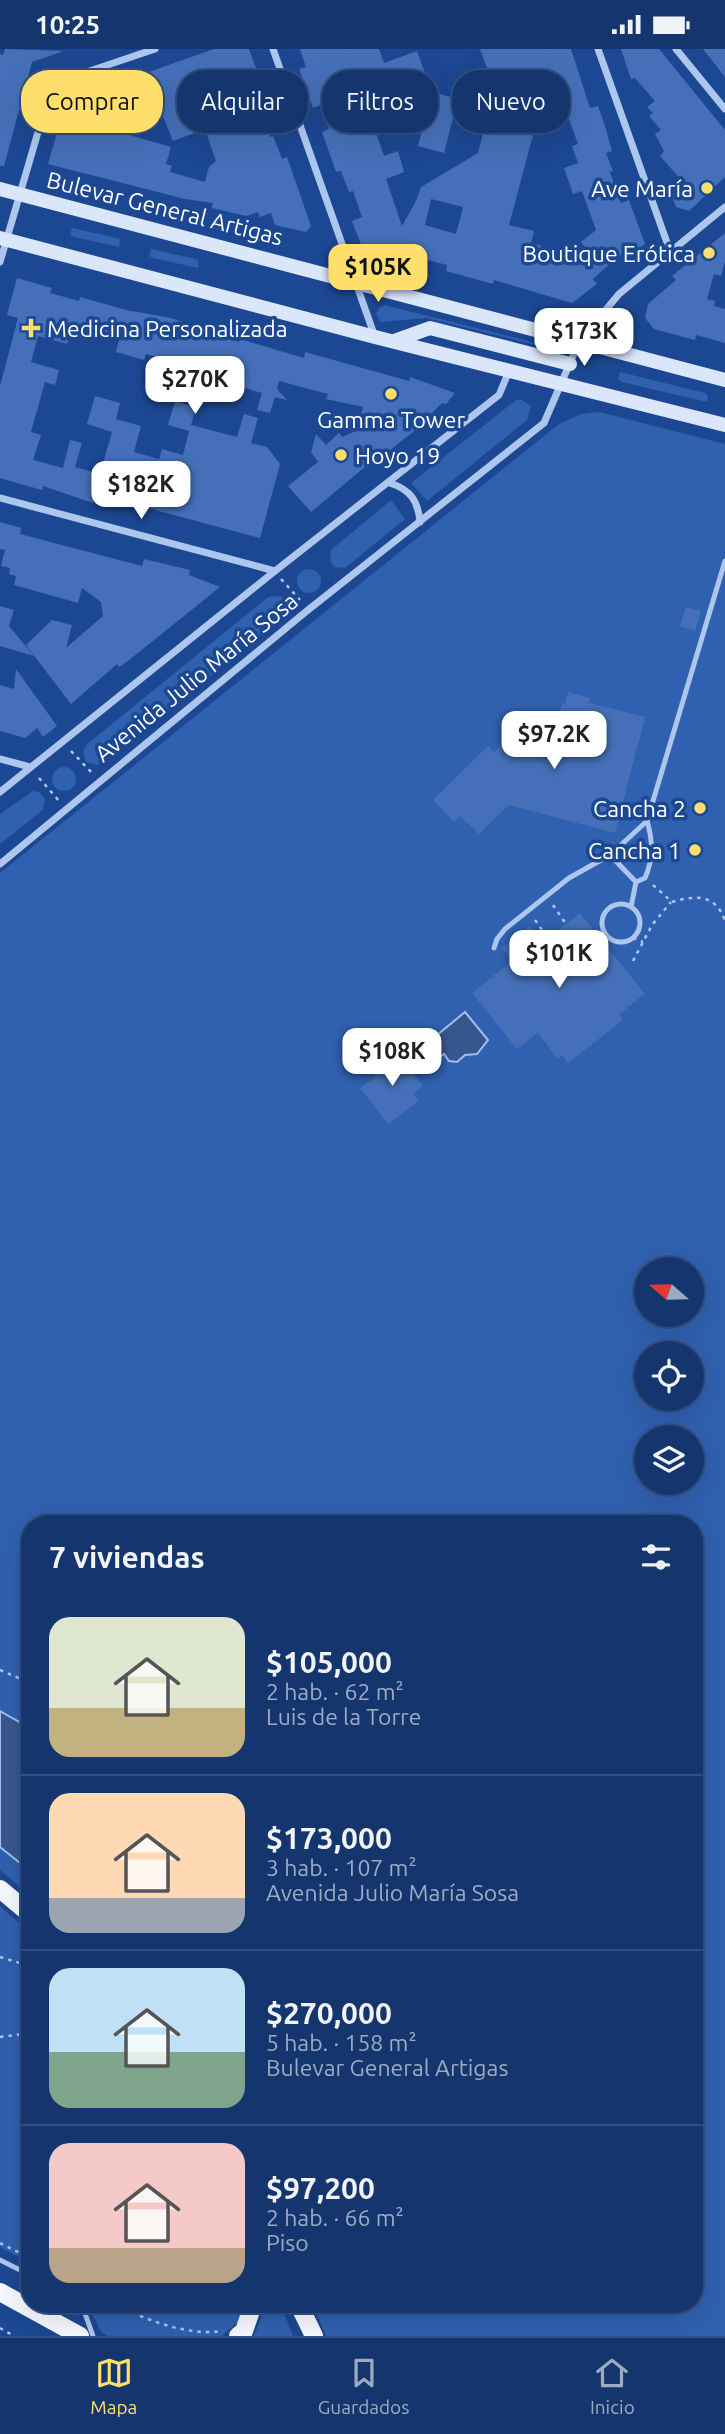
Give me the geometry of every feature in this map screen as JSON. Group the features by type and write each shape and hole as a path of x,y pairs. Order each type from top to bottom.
{"main road":[{"name":"Bulevar General Artigas","path":"0,189 725,380"},
{"path":"3,239 725,425"},
{"path":"392,341 430,328 570,364"},
{"path":"0,1889 21,1906"},
{"path":"0,2292 21,2304"},
{"path":"38,2313 80,2336"},
{"path":"233,2332 244,2331 250,2313"},
{"path":"303,2313 314,2336"}],"street":[{"path":"0,262 3,239 43,110 55,90 72,77 155,49"},
{"path":"273,49 375,337"},
{"path":"598,49 670,251"},
{"path":"676,49 725,110"},
{"name":"Avenida Julio María Sosa","path":"0,864 308,610 544,423 579,342 619,294 725,207"},
{"name":"Avenida Julio María Sosa","path":"0,793 499,395 509,370"},
{"path":"390,483 412,495 418,507 420,522"},
{"path":"0,498 275,571"},
{"path":"0,759 30,767"}],"lane":[{"path":"495,948 497,939 505,929 569,878 610,855 647,821 725,561"},
{"path":"636,882 645,878 651,864 647,821"},
{"path":"610,855 636,882"},
{"path":"631,907 618,904 612,906 602,922 606,934 615,941 628,941 640,922 631,907 636,882"},
{"path":"0,2260 21,2270"},
{"path":"85,2313 93,2336"}],"path":[{"path":"275,571 308,610"},
{"path":"62,741 99,781"},
{"path":"30,767 66,809"},
{"path":"645,878 672,902"},
{"path":"547,896 566,924"},
{"path":"633,961 657,917 672,902 690,897 704,897 716,902 725,921"},
{"path":"528,912 548,938"},
{"path":"633,937 643,942"},
{"path":"0,1670 21,1679"},
{"path":"0,1957 21,1963"},
{"path":"0,2037 21,2034"},
{"path":"0,2243 21,2254"},
{"path":"133,2313 170,2331 205,2335 233,2332"},
{"path":"0,2329 14,2336"}],"shaded area":[{"path":"72,228 117,238 120,240 119,247 74,237 70,235"},
{"path":"151,249 196,259 199,261 198,268 153,258 149,256"},
{"path":"384,305 548,348 427,318 381,322 376,314"},
{"path":"620,372 705,393 708,396 707,402 622,382 618,379"},
{"path":"516,400 522,400 531,406 527,420 427,501 411,483"},
{"path":"599,412 725,444 725,2336 326,2336 316,2313 703,2313 703,1515 21,1515 21,1888 0,1870 0,873 559,424 581,414"},
{"path":"391,500 405,519 345,568 334,567 330,561 331,550"},
{"path":"304,569 314,569 321,576 321,586 314,593 304,593 297,586 297,576"},
{"path":"274,596 288,601 289,611 284,617 103,763 97,765 86,762 83,752 86,745 267,598"},
{"path":"59,767 69,767 76,774 76,784 69,791 59,791 52,784 52,774"},
{"path":"33,791 39,792 45,799 43,810 0,844 0,814"},
{"path":"465,1012 488,1040 477,1054 465,1055 457,1062 449,1061 444,1054 436,1060 423,1042 433,1033 436,1036"},
{"path":"0,1711 21,1723 21,1864 0,1847"},
{"path":"0,1906 21,1925 21,2258 0,2247"},
{"path":"92,2313 241,2313 238,2322 222,2336 108,2336 101,2332"},
{"path":"263,2313 284,2313 293,2336 254,2336"}],"building":[{"path":"5,49 64,51 32,62 30,70 21,70 21,103 4,166 0,166 0,54 3,55"},
{"path":"214,49 249,49 257,70 177,70 177,133 194,133 173,141 163,116 163,70 154,70"},
{"path":"300,49 379,49 384,63 417,51 424,70 322,70 322,108 321,105 313,108 308,94 308,70 299,69 306,67"},
{"path":"480,49 571,49 590,108 598,106 605,126 612,151 606,153 621,203 629,200 645,244 626,259 622,254 593,279 597,284 572,303 494,280 493,284 446,271 447,265 416,257 415,262 362,247 352,221 362,217 353,191 349,192 341,171 336,172 322,133 376,133 384,156 398,151 404,172 386,179 402,226 421,187 478,153 483,133 534,133 509,225 534,231 531,243 542,246 541,248 598,264 581,242 596,230 582,191 573,194 564,168 578,163 572,146 578,144 570,122 570,70 488,70","holes":["431,199 463,207 456,234 425,225"]},
{"path":"621,49 659,49 725,130 725,177 689,211 676,207 668,187 684,183 660,156 664,151 655,134 661,130 649,116 653,113 647,107 655,101 635,78 631,79"},
{"path":"703,49 725,49 725,77"},
{"path":"438,94 452,97 452,122 444,153 418,146 421,133 438,133"},
{"path":"57,133 122,133 171,147 166,164 172,166 170,172 205,182 209,167 216,161 206,133 269,133 270,137 273,136 282,159 287,157 311,226 306,232 275,225 271,213 260,217 258,212 246,216 212,208 213,203 185,199 48,164"},
{"path":"725,233 725,262 721,276 714,274 707,299 715,301 714,306 725,309 725,343 696,335 695,340 654,329 645,318 648,304 676,280 672,276"},
{"path":"17,278 52,288 50,293 79,301 80,297 126,310 171,318 213,332 212,335 239,342 240,339 304,358 305,352 409,381 410,377 455,393 413,432 367,468 366,466 311,512 288,486 318,462 311,452 316,434 326,445 339,433 342,437 368,426 360,418 363,407 326,399 328,394 279,381 277,389 287,400 275,397 270,413 257,410 262,393 227,383 223,400 200,393 204,379 183,373 185,365 146,354 144,360 116,352 119,340 87,331 85,339 69,335 67,344 38,336 31,362 59,370 55,385 45,382 31,432 41,435 33,460 63,468 70,440 82,443 75,467 100,474 112,432 87,424 95,396 120,403 116,419 141,426 134,452 159,459 162,449 183,455 189,431 168,425 175,401 196,407 191,425 237,437 244,414 258,418 251,443 267,447 280,464 260,538 95,494 93,503 43,486 42,490 0,478 0,386 18,318 7,315"},
{"path":"0,522 21,528 20,534 142,566 144,559 190,570 189,575 220,587 128,661 119,667 117,664 71,704 26,645 52,620 72,625 66,648 103,616 101,602 82,588 78,603 14,585 16,576 9,574 10,568 1,566 5,550 0,549"},
{"path":"0,606 14,610 9,626 34,656 0,646"},
{"path":"686,607 701,611 695,631 680,626"},
{"path":"16,669 57,726 43,737 37,728 25,738 0,731 0,685 14,689"},
{"path":"568,692 590,698 589,703 645,717 615,833 509,805 479,834 460,816 454,822 433,800 488,746 494,752 517,730 546,760 562,703 565,704"},
{"path":"580,913 645,994 619,1014 623,1020 568,1063 562,1055 557,1058 538,1033 517,1049 472,993 512,961 502,948 530,926 543,942"},
{"path":"391,1053 397,1061 401,1058 423,1086 413,1094 419,1101 388,1124 360,1088 376,1076 371,1069"}],"place":[{"name":"Ave María","path":"707,188"},
{"name":"Boutique Erótica","path":"709,253"},
{"name":"Medicina Personalizada","path":"31,328"},
{"name":"Gamma Tower","path":"391,394"},
{"name":"Hoyo 19","path":"341,455"},
{"name":"Cancha 2","path":"700,808"},
{"name":"Cancha 1","path":"695,850"}]}
